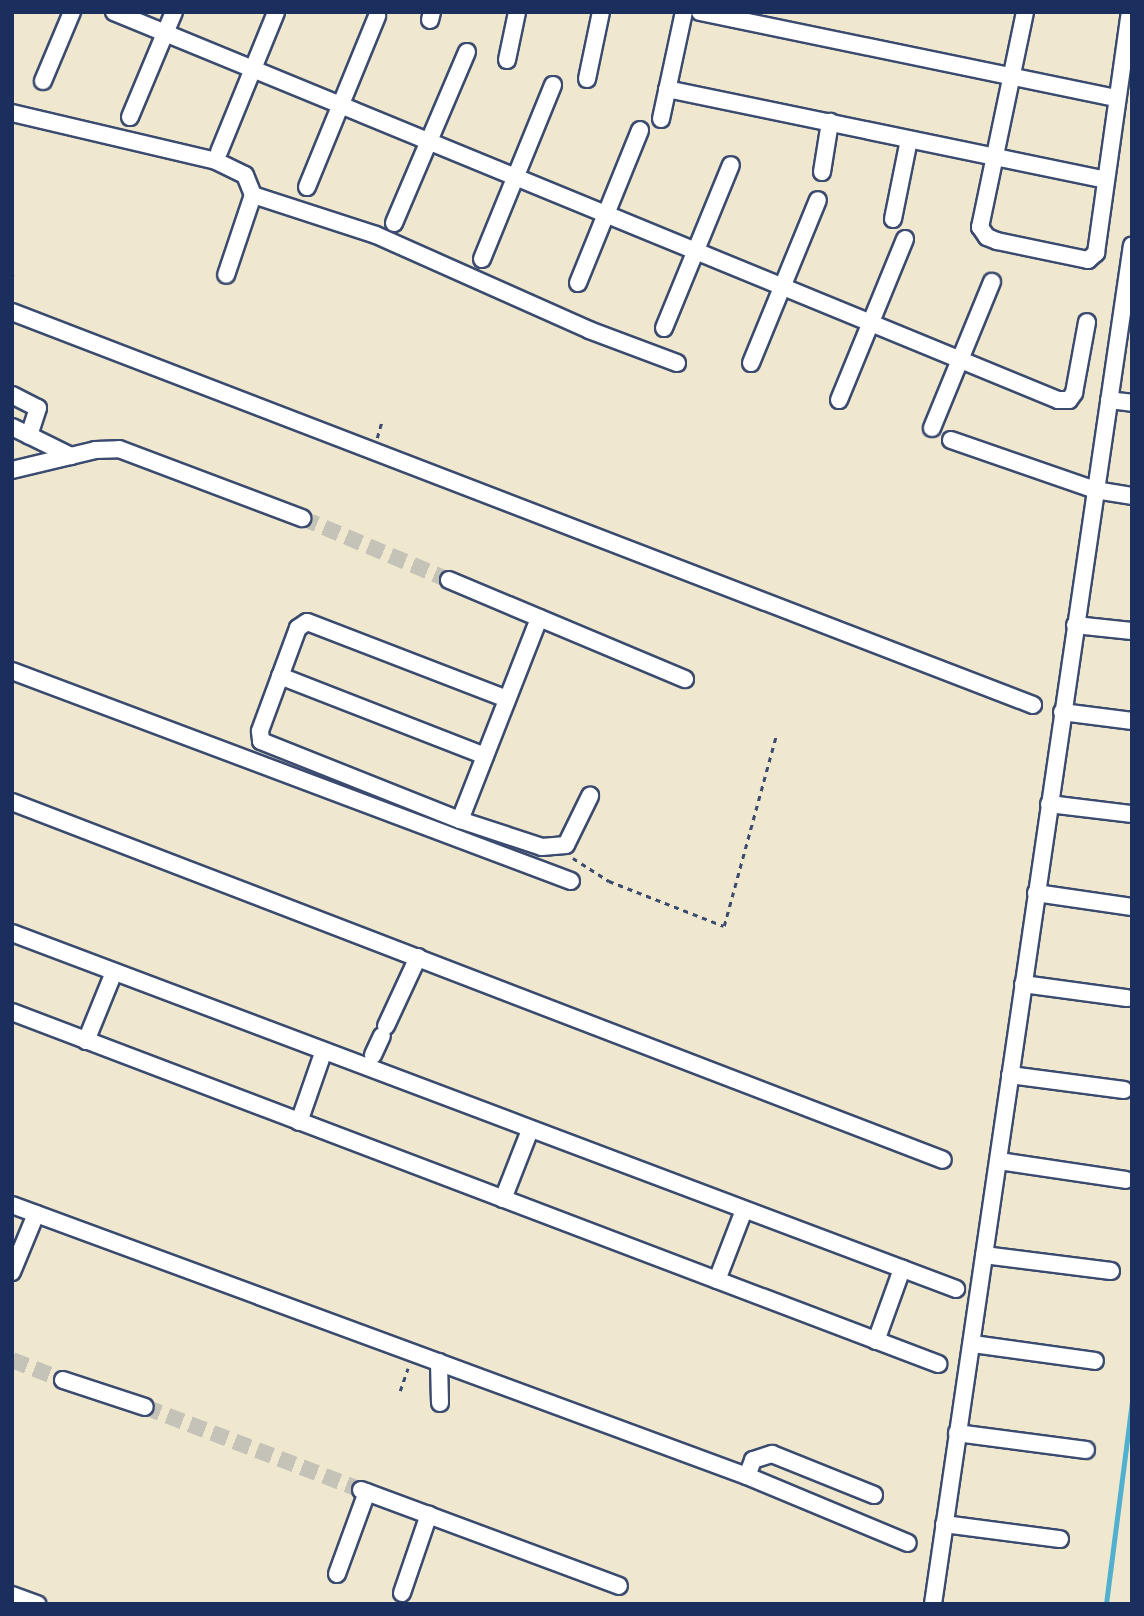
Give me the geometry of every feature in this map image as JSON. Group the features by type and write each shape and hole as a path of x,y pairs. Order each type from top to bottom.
{"street":[{"path":"43,80 72,12"},
{"path":"114,12 1058,400 1069,400 1074,393 1087,322"},
{"path":"130,117 174,12"},
{"path":"219,152 276,12"},
{"path":"507,60 517,12"},
{"path":"587,79 601,12"},
{"path":"661,120 684,12"},
{"path":"700,12 1116,98"},
{"path":"1025,12 992,158 983,233 997,241 1088,260 1096,253 1116,98 1131,12"},
{"path":"307,187 377,16"},
{"path":"394,223 467,52"},
{"path":"482,259 554,85"},
{"path":"667,89 1105,180"},
{"path":"12,113 216,161 245,175 253,195 226,275"},
{"path":"822,172 830,122"},
{"path":"578,283 640,130"},
{"path":"893,219 909,139"},
{"path":"664,328 730,165"},
{"path":"253,195 376,235 589,330 677,363"},
{"path":"751,363 818,200"},
{"path":"839,400 905,239"},
{"path":"933,1604 957,1433 973,1344 1094,490 1127,312 1132,245"},
{"path":"932,428 992,282"},
{"path":"12,312 1034,705"},
{"path":"12,395 37,408 29,436"},
{"path":"1109,400 1132,403"},
{"path":"12,427 71,456"},
{"path":"951,440 1094,490 1132,496"},
{"path":"12,470 71,456 119,449 302,518"},
{"path":"449,580 685,679"},
{"path":"460,820 539,618"},
{"path":"508,698 314,621 299,628 260,731 261,741 526,844 559,848 575,835 590,796"},
{"path":"1075,625 1132,631"},
{"path":"12,671 571,881"},
{"path":"281,676 485,756"},
{"path":"1062,712 1132,721"},
{"path":"12,802 943,1160"},
{"path":"1049,804 1132,814"},
{"path":"1036,893 1132,907"},
{"path":"12,933 323,1053 956,1289"},
{"path":"373,1055 418,957"},
{"path":"86,1041 114,972"},
{"path":"1023,984 1127,998"},
{"path":"12,1013 938,1364"},
{"path":"299,1122 323,1053"},
{"path":"1010,1075 1124,1090"},
{"path":"503,1199 530,1130"},
{"path":"999,1161 1126,1180"},
{"path":"12,1205 747,1476 908,1543"},
{"path":"717,1280 744,1210"},
{"path":"12,1272 36,1214"},
{"path":"984,1255 1111,1271"},
{"path":"876,1341 902,1269"},
{"path":"973,1344 1095,1361"},
{"path":"439,1362 440,1403"},
{"path":"63,1380 145,1408"},
{"path":"957,1433 1086,1450"},
{"path":"747,1476 753,1460 772,1454 874,1495"},
{"path":"337,1574 364,1491 619,1587"},
{"path":"402,1593 429,1514"},
{"path":"944,1524 1060,1539"},
{"path":"12,1595 37,1604"}],"path":[{"path":"559,848 609,881 724,926 776,736"},
{"path":"400,1391 414,1353"}],"waterway":[{"path":"1106,1604 1132,1401"}],"tunnel":[{"path":"302,518 449,580"},
{"path":"12,1360 63,1380"},
{"path":"145,1407 361,1490"}]}
